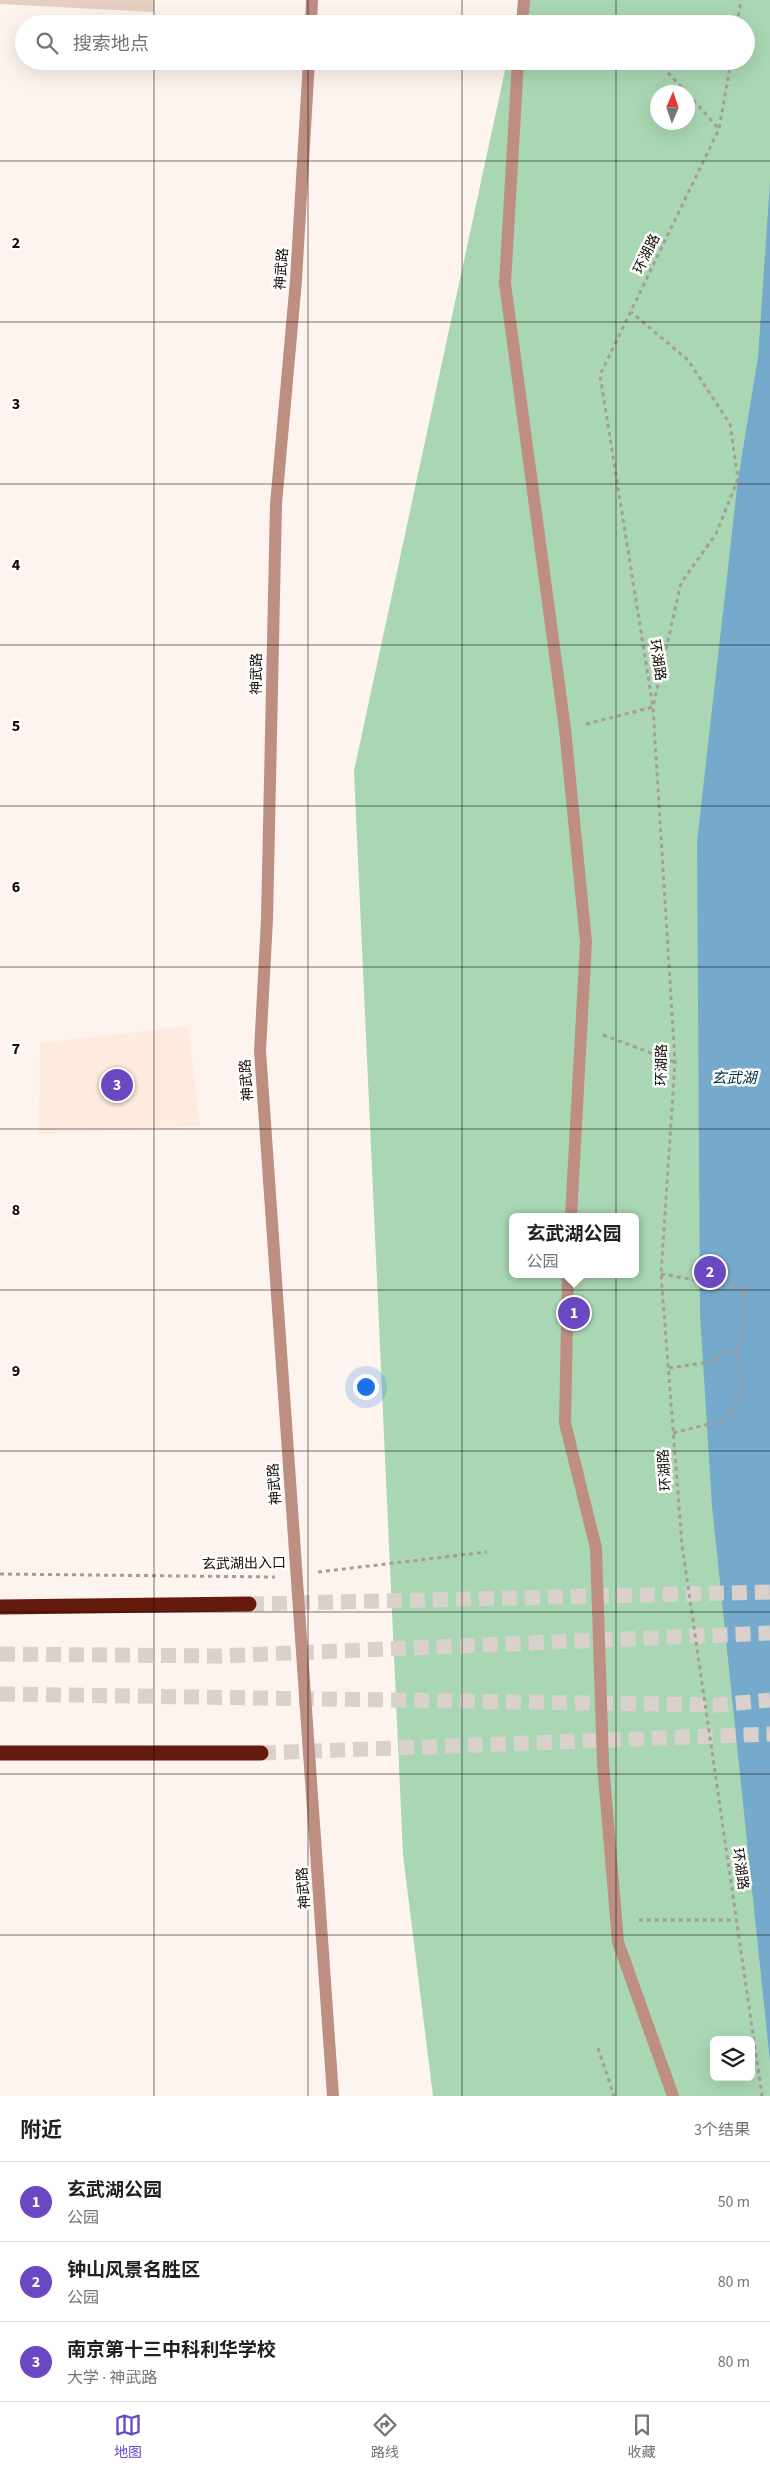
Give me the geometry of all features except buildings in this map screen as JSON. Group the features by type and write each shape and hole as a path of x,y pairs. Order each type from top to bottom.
{"highway":[{"path":"0,1607 249,1604"},
{"path":"0,1753 261,1753"}],"street":[{"path":"311,15 312,0"},
{"path":"523,15 524,0"},
{"name":"神武路","path":"308,70 296,280 276,504 267,919 260,1051 333,2096"},
{"path":"517,70 505,283 565,729 586,942 583,1027 571,1213"},
{"path":"568,1278 565,1423 596,1548 602,1764 618,1942 673,2096"}],"path":[{"path":"738,15 741,0"},
{"path":"666,70 680,85"},
{"name":"环湖路","path":"729,70 719,129 600,375 653,707 675,1062 661,1274 682,1545 762,2096"},
{"path":"695,102 719,129"},
{"path":"565,729 653,707 681,583 716,534 738,479 730,424 688,360 631,312"},
{"path":"583,1027 675,1062"},
{"path":"661,1274 744,1288 745,1328 738,1348 743,1390 725,1420 673,1433"},
{"path":"669,1368 710,1362 738,1348"},
{"path":"316,1572 487,1552"},
{"name":"玄武湖出入口","path":"0,1574 278,1577"},
{"path":"616,1920 736,1920"},
{"path":"598,2048 614,2096"}],"shaded area":[{"path":"188,1026 200,1126 39,1134 40,1043"}],"green space":[{"path":"520,0 770,0 770,2096 433,2096 403,1855 354,771 505,70 755,70 755,15 517,15"}],"water":[{"name":"玄武湖","path":"770,182 770,2062 712,1506 700,1314 697,842 738,479 758,357"}],"tunnel":[{"path":"249,1604 770,1592"},
{"path":"0,1654 219,1656 770,1633"},
{"path":"0,1694 718,1705 770,1700"},
{"path":"261,1753 770,1734"}],"place":[{"name":"南京第十三中科利华学校","path":"117,1085"},
{"name":"钟山风景名胜区","path":"710,1272"},
{"name":"玄武湖公园","path":"574,1313"}]}
